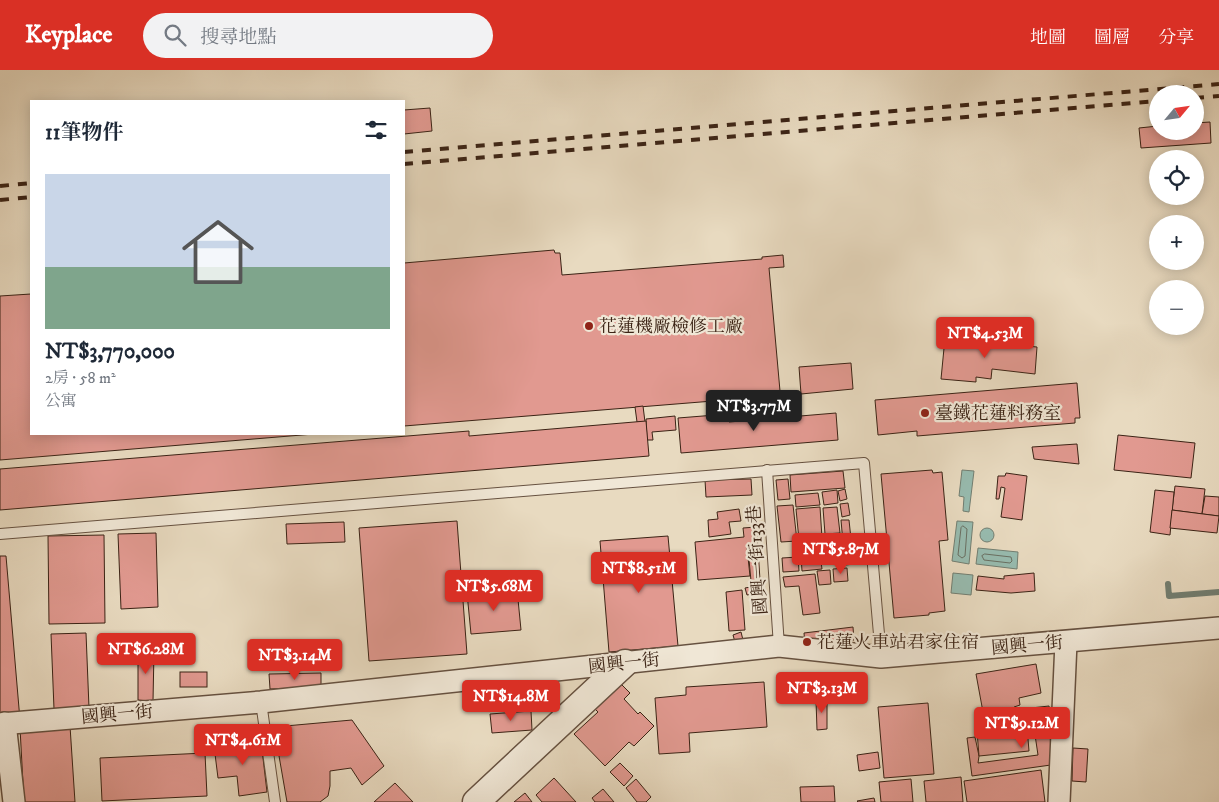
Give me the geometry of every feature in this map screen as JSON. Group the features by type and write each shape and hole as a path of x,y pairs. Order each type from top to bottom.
{"street":[{"name":"國興一街","path":"3,724 262,702 779,646 881,657 1219,628"},
{"path":"1059,802 1066,642"},
{"path":"476,802 625,663"},
{"path":"3,724 14,802"}],"lane":[{"path":"0,534 864,462 881,657"},
{"name":"國興一街133巷","path":"767,470 779,646"},
{"path":"262,702 276,802"}],"water":[{"path":"962,470 974,471 969,512 963,511 964,497 959,496"},
{"path":"957,521 973,522 969,564 952,561"},
{"path":"984,528 990,528 994,535 990,542 984,542 980,538 980,532"},
{"path":"978,548 1018,552 1017,569 976,564"},
{"path":"953,573 973,575 971,595 951,593"}],"building":[{"path":"430,108 432,131 405,134 405,110"},
{"path":"1204,122 1210,122 1211,143 1141,148 1139,128 1149,127 1149,140 1204,140"},
{"name":"花蓮機廠檢修工廠","path":"554,250 555,253 560,253 562,275 762,259 762,257 783,255 784,267 769,268 780,391 774,392 775,396 405,426 405,263"},
{"path":"30,294 30,435 302,435 0,460 0,296"},
{"path":"945,338 1037,347 1035,374 992,369 991,379 976,377 976,382 941,379"},
{"path":"851,363 853,389 801,394 799,367"},
{"path":"1077,383 1080,418 1075,418 1075,423 917,436 917,431 878,435 875,400"},
{"path":"643,406 645,422 637,422 635,407"},
{"path":"836,413 838,440 681,453 678,418 728,414 729,422"},
{"path":"675,416 676,430 652,432 653,440 647,440 646,419"},
{"path":"646,421 649,456 0,510 0,469 469,431 469,436"},
{"path":"1118,435 1195,443 1191,478 1114,470"},
{"path":"1077,444 1079,464 1034,459 1032,447"},
{"path":"932,470 933,473 942,472 948,540 939,541 945,611 929,613 929,615 894,618 881,474"},
{"path":"843,471 845,488 791,492 790,475"},
{"path":"1006,473 1027,476 1022,520 1001,517 1005,488 1001,487 999,499 996,499 998,476 1005,476"},
{"path":"751,479 752,495 706,497 705,480"},
{"path":"788,479 790,499 778,500 776,480"},
{"path":"1175,486 1205,489 1202,514 1172,510"},
{"path":"845,489 847,499 840,501 838,491"},
{"path":"837,490 838,503 824,505 822,492"},
{"path":"1155,490 1174,492 1170,535 1150,532"},
{"path":"818,493 820,505 796,507 795,495"},
{"path":"1205,496 1219,497 1219,516 1202,514"},
{"path":"848,503 850,515 842,517 840,504"},
{"path":"793,505 797,541 781,542 777,506"},
{"path":"820,507 822,538 799,540 796,509"},
{"path":"837,507 840,533 825,534 823,508"},
{"path":"739,509 741,521 729,522 731,534 709,537 708,520 718,519 717,512"},
{"path":"1172,510 1219,516 1217,533 1170,528"},
{"path":"841,520 849,520 852,542 843,543"},
{"path":"457,521 467,654 369,661 359,528"},
{"path":"344,522 345,542 287,544 286,524"},
{"path":"756,527 758,547 747,548 750,576 698,580 695,542 744,537 743,528"},
{"path":"156,533 158,607 121,609 118,534"},
{"path":"104,535 105,623 49,624 48,536"},
{"path":"668,536 678,646 609,652 600,541"},
{"path":"840,538 842,562 827,563 825,539"},
{"path":"853,547 855,564 845,565 843,548"},
{"path":"748,549 758,549 760,580 751,581"},
{"path":"820,554 822,569 802,571 801,556"},
{"path":"0,556 6,556 20,720 0,722"},
{"path":"798,557 799,571 783,572 782,558"},
{"path":"847,568 848,581 834,582 833,569"},
{"path":"830,570 831,584 819,585 817,571"},
{"path":"1034,573 1035,591 1011,593 976,590 978,576 1004,579 1004,576"},
{"path":"815,574 820,613 803,615 799,586 785,587 783,577"},
{"path":"761,585 763,592 747,595 745,588"},
{"path":"517,589 521,630 471,634 467,593"},
{"path":"742,590 745,630 729,631 726,592"},
{"path":"853,627 854,640 805,645 804,633"},
{"path":"741,632 743,640 735,642 733,635"},
{"path":"86,633 89,708 54,709 51,634"},
{"path":"138,651 154,651 153,701 138,700"},
{"path":"1036,664 1041,693 1019,698 1020,705 1014,707 1016,718 985,723 976,674"},
{"path":"180,672 207,672 207,687 180,687"},
{"path":"321,673 321,687 270,689 269,674"},
{"path":"619,682 630,693 624,699 638,714 640,712 654,726 634,746 629,742 605,766 574,734 598,712 593,707"},
{"path":"764,682 767,727 689,733 690,752 659,754 655,698 686,695 686,687"},
{"path":"827,699 827,729 817,730 816,700"},
{"path":"928,703 934,774 884,778 878,707"},
{"path":"1049,706 1058,764 972,776 967,738 975,737 979,756 978,763 1038,755 1031,708"},
{"path":"531,711 532,730 492,733 490,714"},
{"path":"352,720 384,766 362,785 351,768 330,771 328,796 320,802 287,802 274,727"},
{"path":"1001,724 1002,731 994,733 992,726"},
{"path":"70,726 75,802 24,802 20,728"},
{"path":"1027,727 1029,751 979,756 977,731 992,729 993,738 1007,737 1006,729"},
{"path":"261,741 267,792 239,796 237,776 218,778 214,746"},
{"path":"1073,748 1088,749 1086,782 1072,781"},
{"path":"878,752 880,768 859,771 857,755"},
{"path":"205,753 207,796 102,801 100,758"},
{"path":"620,763 633,776 624,786 610,772"},
{"path":"1041,770 1045,802 967,802 964,781"},
{"path":"961,777 963,802 926,802 924,781"},
{"path":"554,778 576,802 542,802 536,795"},
{"path":"636,779 651,797 646,802 637,802 626,788"},
{"path":"911,779 913,802 881,802 879,782"},
{"path":"395,783 413,802 374,802"},
{"path":"834,786 835,802 801,802 800,787"},
{"path":"603,789 614,802 595,802 592,798"},
{"path":"525,793 532,802 514,802"},
{"path":"874,798 875,802 857,801"}],"waterway":[{"path":"1168,584 1169,596 1219,592"}],"railway":[{"path":"405,152 1219,84"},
{"path":"1204,97 1219,96"},
{"path":"405,164 1149,102"},
{"path":"0,186 30,183"},
{"path":"0,200 30,197"}],"place":[{"name":"花蓮機廠檢修工廠","path":"589,326"},
{"name":"臺鐵花蓮料務室","path":"925,413"},
{"name":"花蓮火車站君家住宿","path":"807,642"}]}
